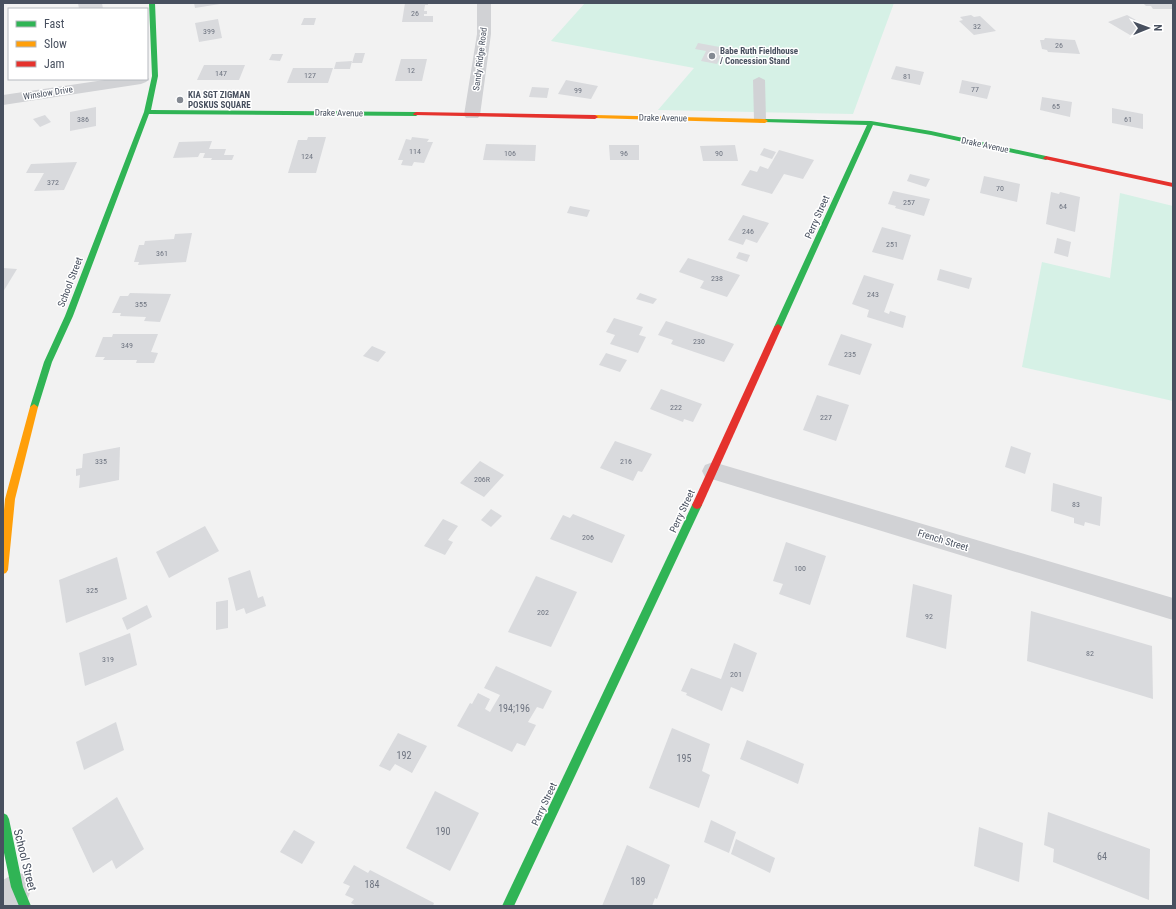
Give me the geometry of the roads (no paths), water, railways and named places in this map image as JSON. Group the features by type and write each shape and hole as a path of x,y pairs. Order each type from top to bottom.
{"street":[{"name":"School Street","path":"3,570 10,499 28,427 48,362 69,316 148,112 148,78 152,3"},
{"name":"Sandy Ridge Road","path":"472,115 484,34 484,3"},
{"name":"Winslow Drive","path":"3,100 135,80"},
{"name":"Drake Avenue","path":"148,112 472,115 760,120 871,124 931,133 1173,185"},
{"name":"Perry Street","path":"508,906 713,471 871,124"},
{"name":"French Street","path":"713,471 1173,609"},
{"name":"School Street","path":"3,819 15,898"}],"lane":[{"path":"759,80 760,120"}],"place":[{"name":"Babe Ruth Fieldhouse / Concession Stand","path":"712,56"},
{"name":"KIA SGT ZIGMAN POSKUS SQUARE","path":"180,100"}]}
